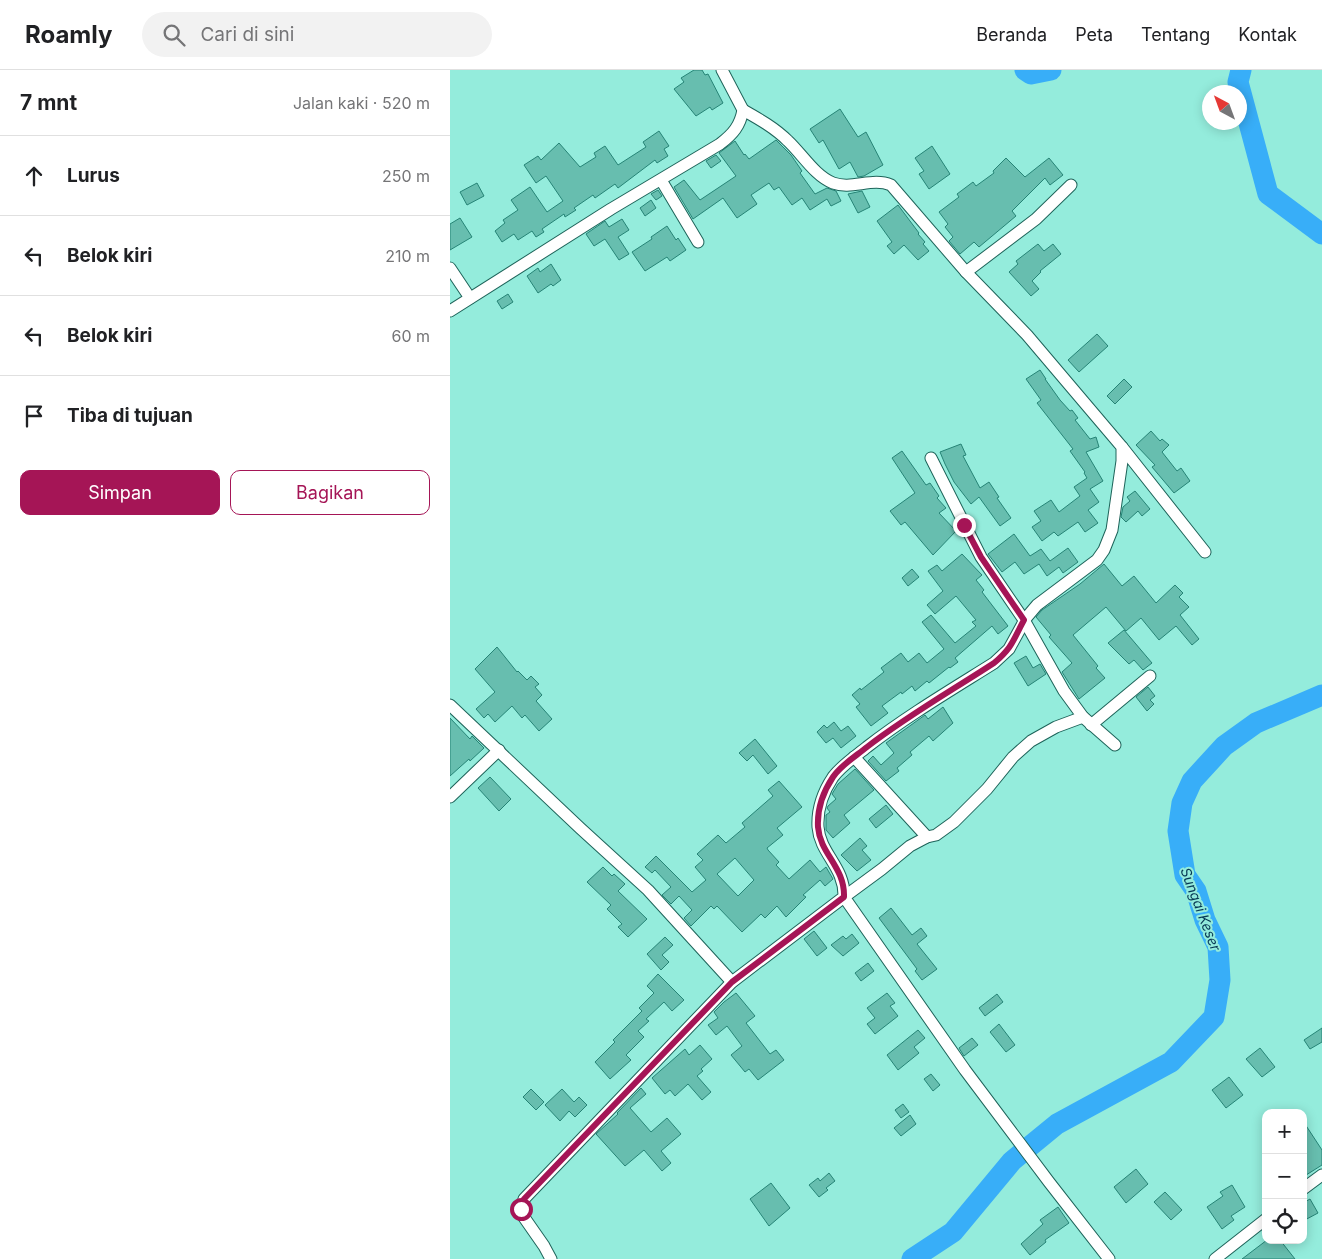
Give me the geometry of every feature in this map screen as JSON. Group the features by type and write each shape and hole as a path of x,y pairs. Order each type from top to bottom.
{"street":[{"path":"722,70 743,110 776,130 820,175 833,183 843,185 876,181 891,185 966,272 1027,335 1122,447 1205,552"},
{"path":"450,311 611,209 720,144 738,128 743,110"},
{"path":"661,180 698,242"},
{"path":"966,272 1036,219 1070,184"},
{"path":"450,268 470,298"},
{"path":"1109,1259 965,1070 844,897 842,878 824,847 818,829 819,810 824,791 834,776 854,757 896,724 977,674 1004,654 1014,642 1024,620 1038,605 1097,560 1104,550 1112,530 1122,461 1122,447"},
{"path":"931,458 981,557 1024,620 1064,691 1087,721 1115,745"},
{"path":"551,1259 521,1213 524,1199 732,982 882,870 910,846 927,837 936,835 954,822 987,789 1013,757 1031,741 1056,727 1087,721 1150,676"},
{"path":"450,705 648,890 732,982"},
{"path":"450,797 499,750"},
{"path":"854,757 927,837"},
{"path":"1307,1186 1322,1175"},
{"path":"1215,1259 1262,1222"}],"building":[{"path":"694,70 702,70 705,75 708,74 723,103 712,110 710,107 696,116 674,89 684,82 681,78"},
{"path":"840,109 858,137 866,132 883,165 864,176 858,177 850,162 839,169 823,140 819,143 810,129"},
{"path":"659,131 669,146 664,149 668,156 657,163 655,160 618,188 615,184 595,198 593,195 574,208 576,210 565,217 564,214 542,229 544,232 536,237 532,231 518,240 514,234 502,242 495,231 505,223 503,220 518,210 511,200 530,187 547,212 563,201 546,176 536,183 524,165 538,156 541,160 559,143 580,167 596,157 594,153 605,146 618,165 646,147 643,142"},
{"path":"776,140 791,155 802,171 800,173 815,194 827,188 836,191 841,201 831,206 827,199 810,210 802,198 792,205 779,187 774,190 769,183 751,195 757,204 737,218 723,198 693,219 674,187 684,180 700,200 736,176 719,153 735,141 749,159"},
{"path":"932,146 950,174 929,189 919,174 924,171 915,158"},
{"path":"716,155 721,161 711,168 706,161"},
{"path":"1006,158 1025,177 1049,158 1063,175 1050,185 1045,178 1012,211 1016,216 979,247 974,242 960,254 949,241 953,237 945,227 948,224 939,212 959,197 957,194 973,182 976,186 994,173 993,171"},
{"path":"477,183 484,196 467,205 460,192"},
{"path":"658,190 662,196 656,200 651,194"},
{"path":"862,191 870,207 858,213 848,194"},
{"path":"651,200 656,208 645,216 640,208"},
{"path":"898,205 919,233 925,242 923,244 929,251 918,260 904,245 894,254 887,246 892,242 877,221"},
{"path":"460,218 472,237 450,250 450,224"},
{"path":"622,219 629,230 618,237 629,254 619,260 605,239 594,246 586,234 605,221 609,227"},
{"path":"667,226 676,240 678,238 686,250 670,261 667,257 645,271 632,252"},
{"path":"1038,244 1044,251 1053,244 1061,254 1040,271 1032,281 1039,289 1031,296 1009,272 1018,264 1016,261"},
{"path":"551,264 561,280 538,293 527,276 538,268 540,272"},
{"path":"508,294 513,302 502,309 497,301"},
{"path":"1097,334 1108,346 1079,372 1068,360"},
{"path":"1040,370 1060,400 1078,418 1075,420 1090,439 1096,437 1099,447 1086,452 1103,481 1090,489 1099,502 1088,510 1098,523 1085,532 1078,522 1058,536 1054,532 1042,541 1032,527 1041,521 1034,511 1051,500 1059,512 1080,496 1074,487 1087,478 1085,472 1070,451 1073,449 1037,403 1041,400 1026,379"},
{"path":"1124,379 1132,387 1115,404 1107,396"},
{"path":"1151,431 1160,441 1162,439 1169,445 1162,452 1177,471 1181,468 1190,481 1174,493 1152,467 1155,465 1136,445"},
{"path":"961,444 966,455 963,456 980,488 989,482 999,497 997,498 1011,518 1000,526 979,497 971,504 954,482 945,464 940,452"},
{"path":"902,451 926,485 930,483 939,496 937,498 946,508 939,513 956,531 933,555 905,522 901,525 890,511 915,493 892,458"},
{"path":"1135,491 1150,509 1142,516 1138,511 1126,522 1121,517 1123,507 1130,501 1127,497"},
{"path":"1014,534 1030,556 1041,549 1050,561 1068,548 1078,562 1063,573 1059,567 1047,576 1039,564 1024,574 1015,562 1002,572 988,554"},
{"path":"962,554 982,575 976,580 984,590 982,592 1008,626 998,634 992,626 955,658 958,662 950,668 929,683 927,681 915,691 912,686 902,694 901,692 882,706 888,713 871,726 856,707 860,704 852,695 884,672 881,668 901,653 908,662 919,653 927,663 944,649 922,622 931,615 955,643 976,626 972,622 976,620 956,596 935,614 927,605 943,591 928,571 937,565 942,571"},
{"path":"1104,564 1122,586 1134,576 1156,603 1175,585 1183,593 1179,597 1189,607 1180,615 1199,639 1192,645 1176,626 1159,640 1141,618 1126,631 1106,607 1073,635 1098,666 1096,668 1105,678 1079,699 1062,672 1072,663 1049,637 1051,635 1036,617 1042,610 1080,584"},
{"path":"912,569 919,577 908,586 902,578"},
{"path":"1124,630 1152,663 1143,670 1134,660 1129,664 1108,643"},
{"path":"497,647 517,672 527,680 531,676 539,684 535,687 542,695 536,701 552,719 539,731 525,715 522,718 512,706 495,722 488,714 484,718 476,709 495,692 475,669"},
{"path":"1026,656 1033,668 1040,664 1046,674 1028,686 1014,663"},
{"path":"1148,687 1155,696 1150,700 1154,704 1147,711 1136,697"},
{"path":"943,707 953,723 933,741 929,736 910,752 912,755 897,768 899,771 886,781 868,761 873,756 881,765 894,753 886,743 925,715 928,719"},
{"path":"450,718 470,739 472,736 484,748 450,776"},
{"path":"834,722 841,731 848,726 856,736 841,748 833,738 826,743 817,732 824,725 827,728"},
{"path":"755,739 777,766 768,774 753,755 747,761 739,753"},
{"path":"855,769 874,790 844,815 850,823 833,838 826,830 826,815 830,812 827,808 836,799 832,794 838,784"},
{"path":"490,777 511,799 499,811 478,788"},
{"path":"779,781 802,807 777,828 783,835 767,848 779,862 776,865 789,879 810,860 820,872 826,867 833,879 825,886 820,880 803,895 806,897 786,917 777,906 765,918 761,914 742,932 717,906 714,909 711,906 691,926 684,918 692,910 679,896 671,904 662,895 671,887 655,870 652,873 645,867 656,856 692,892 706,880 695,867 703,860 697,854 718,835 726,843 745,827 742,823 773,796 768,790","holes":["735,858 754,880 738,896 717,874"]},
{"path":"886,805 893,814 876,828 869,819"},
{"path":"860,838 867,846 862,850 871,860 857,871 841,855"},
{"path":"603,867 612,876 614,874 625,884 618,891 647,919 628,937 618,927 622,924 607,909 611,905 587,882"},
{"path":"891,908 912,935 921,928 927,936 917,944 937,969 922,980 915,971 917,969 879,918"},
{"path":"814,931 827,948 817,956 804,939"},
{"path":"852,934 859,943 843,956 831,945 843,936 846,939"},
{"path":"665,937 673,945 662,955 669,962 661,970 647,954"},
{"path":"868,963 874,971 861,981 855,973"},
{"path":"658,974 684,1000 672,1011 664,1002 646,1019 649,1021 638,1031 644,1037 626,1055 631,1060 610,1079 595,1062 615,1042 613,1040 642,1011 639,1008 654,993 647,986"},
{"path":"736,993 755,1016 746,1023 770,1054 776,1050 784,1060 758,1080 749,1069 745,1072 731,1055 742,1046 727,1026 716,1035 708,1025 718,1018 714,1012"},
{"path":"887,993 895,1003 890,1006 898,1016 875,1034 867,1024 875,1018 867,1008"},
{"path":"997,994 1003,1002 985,1016 979,1008"},
{"path":"999,1024 1015,1045 1006,1052 990,1032"},
{"path":"1322,1028 1322,1042 1310,1049 1304,1040"},
{"path":"918,1030 925,1038 914,1047 919,1053 898,1070 887,1055"},
{"path":"972,1038 978,1045 964,1056 959,1048"},
{"path":"700,1045 712,1059 701,1069 703,1071 697,1076 711,1092 702,1100 688,1084 675,1096 670,1090 665,1094 652,1078 685,1049 689,1055"},
{"path":"1260,1048 1275,1067 1262,1077 1246,1059"},
{"path":"931,1074 940,1085 933,1091 924,1079"},
{"path":"1229,1077 1243,1095 1226,1108 1212,1090"},
{"path":"641,1088 646,1094 630,1108 651,1132 667,1118 681,1134 661,1151 671,1163 662,1171 644,1150 625,1166 596,1134 618,1114"},
{"path":"531,1089 544,1102 536,1110 523,1097"},
{"path":"562,1089 574,1102 579,1097 587,1105 575,1117 569,1111 560,1121 545,1105"},
{"path":"903,1104 909,1112 901,1118 895,1110"},
{"path":"910,1115 916,1124 901,1136 894,1128"},
{"path":"1307,1127 1322,1150 1322,1165 1307,1174"},
{"path":"1136,1169 1148,1184 1126,1203 1114,1187"},
{"path":"829,1173 835,1181 819,1197 809,1185 818,1178 820,1181"},
{"path":"771,1183 790,1208 769,1226 750,1199"},
{"path":"1232,1185 1245,1207 1231,1216 1234,1220 1222,1229 1207,1207 1223,1196 1220,1192"},
{"path":"1165,1192 1182,1210 1171,1220 1154,1202"},
{"path":"1310,1199 1318,1213 1307,1219 1307,1201"},
{"path":"1058,1207 1069,1223 1045,1240 1046,1242 1030,1255 1021,1244 1043,1224 1040,1220"},
{"path":"1262,1244 1283,1244 1295,1259 1242,1259"}],"waterway":[{"path":"1025,70 1031,74 1051,70"},
{"name":"Sungai Keser","path":"1241,70 1238,82 1268,194 1322,234"},
{"name":"Sungai Keser","path":"912,1259 953,1232 1012,1161 1057,1124 1171,1062 1214,1017 1220,980 1218,947 1205,920 1196,891 1185,875 1178,831 1182,803 1192,781 1224,746 1256,723 1322,695"}],"route":[{"path":"521,1209 524,1199 732,982 844,897 842,878 824,847 818,829 819,810 824,791 834,776 849,761 896,724 994,663 1014,642 1024,620 981,557 964,525"}]}
